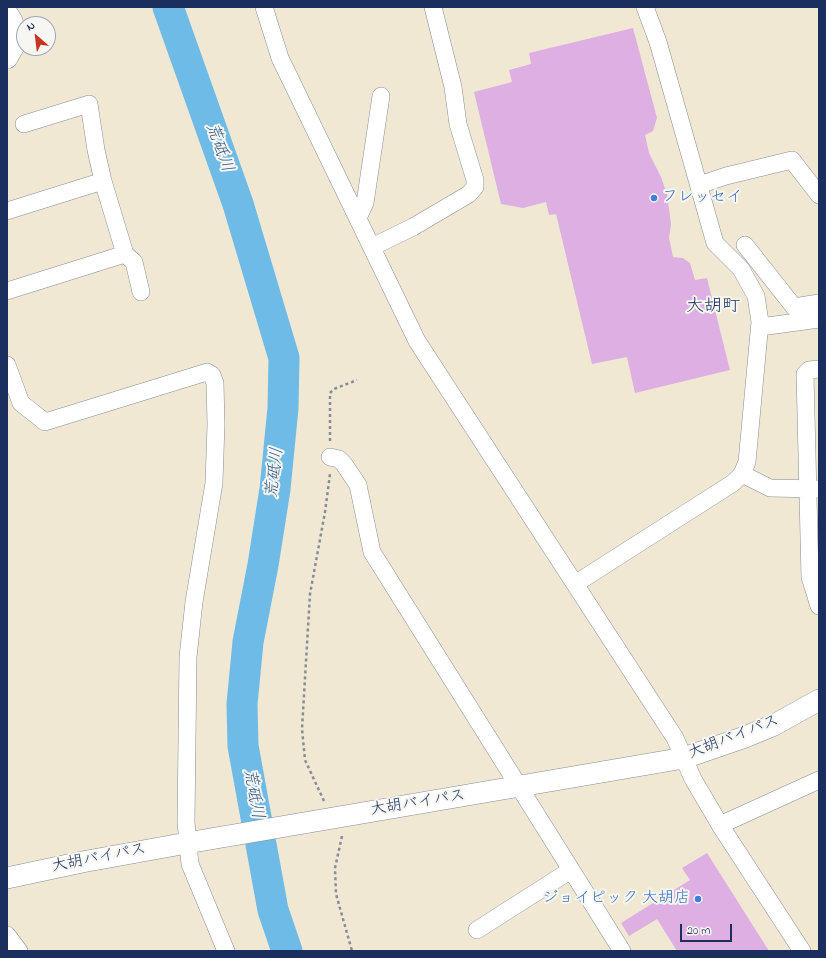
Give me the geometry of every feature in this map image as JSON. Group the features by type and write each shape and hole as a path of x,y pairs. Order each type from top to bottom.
{"main road":[{"path":"7,13 12,21 15,44 7,58"},
{"name":"大胡バイパス","path":"7,878 82,862 197,841 336,825 518,788 684,758 745,737 774,725 819,700"}],"street":[{"path":"264,7 280,58 425,354 675,738 693,779 720,825 802,951"},
{"path":"372,247 420,223 470,194 475,187 475,180 458,124 453,87 433,7"},
{"path":"575,584 733,483 742,474 747,462 760,324 756,296 741,269 715,244 658,42 645,7"},
{"path":"358,218 365,203 380,96"},
{"path":"24,124 88,104 103,181 125,254 134,262 141,292"},
{"path":"699,185 726,176 792,160 819,195"},
{"path":"7,211 103,181"},
{"path":"745,245 795,315 819,319"},
{"path":"7,291 125,254"},
{"path":"760,324 768,326 819,303"},
{"path":"7,365 12,398 21,403 45,422 207,372 212,375 215,383 216,424 214,483 194,602 188,657 186,807 197,841 193,874 226,951"},
{"path":"819,370 809,370 805,374 813,489 810,577 819,606"},
{"path":"330,457 339,459 358,485 372,552 518,788 622,951"},
{"path":"742,474 770,488 813,489"},
{"path":"720,825 819,780"},
{"path":"477,930 571,870"},
{"path":"7,935 19,951"}],"path":[{"path":"352,951 336,894 336,825 305,760 302,729 310,594 325,512 330,474 330,393 334,389 357,380"}],"building":[{"path":"633,28 657,118 653,131 645,135 649,153 661,177 667,194 671,224 669,238 673,257 683,258 690,263 695,280 707,278 730,370 635,393 627,357 592,364 556,214 549,215 546,202 523,208 501,204 474,92 512,82 509,70 531,64 529,53"},
{"name":"ジョイピック 大胡店","path":"707,853 769,951 677,951 657,919 629,936 621,923 690,880 682,868"}],"waterway":[{"name":"荒砥川","path":"168,7 238,204 284,358 283,408 275,489 263,565 248,642 242,704 243,746 273,910 287,951"}],"place":[{"name":"フレッセイ","path":"654,198"},
{"name":"ジョイピック 大胡店","path":"698,899"}],"district":[{"name":"大胡町","path":"713,308"}]}
